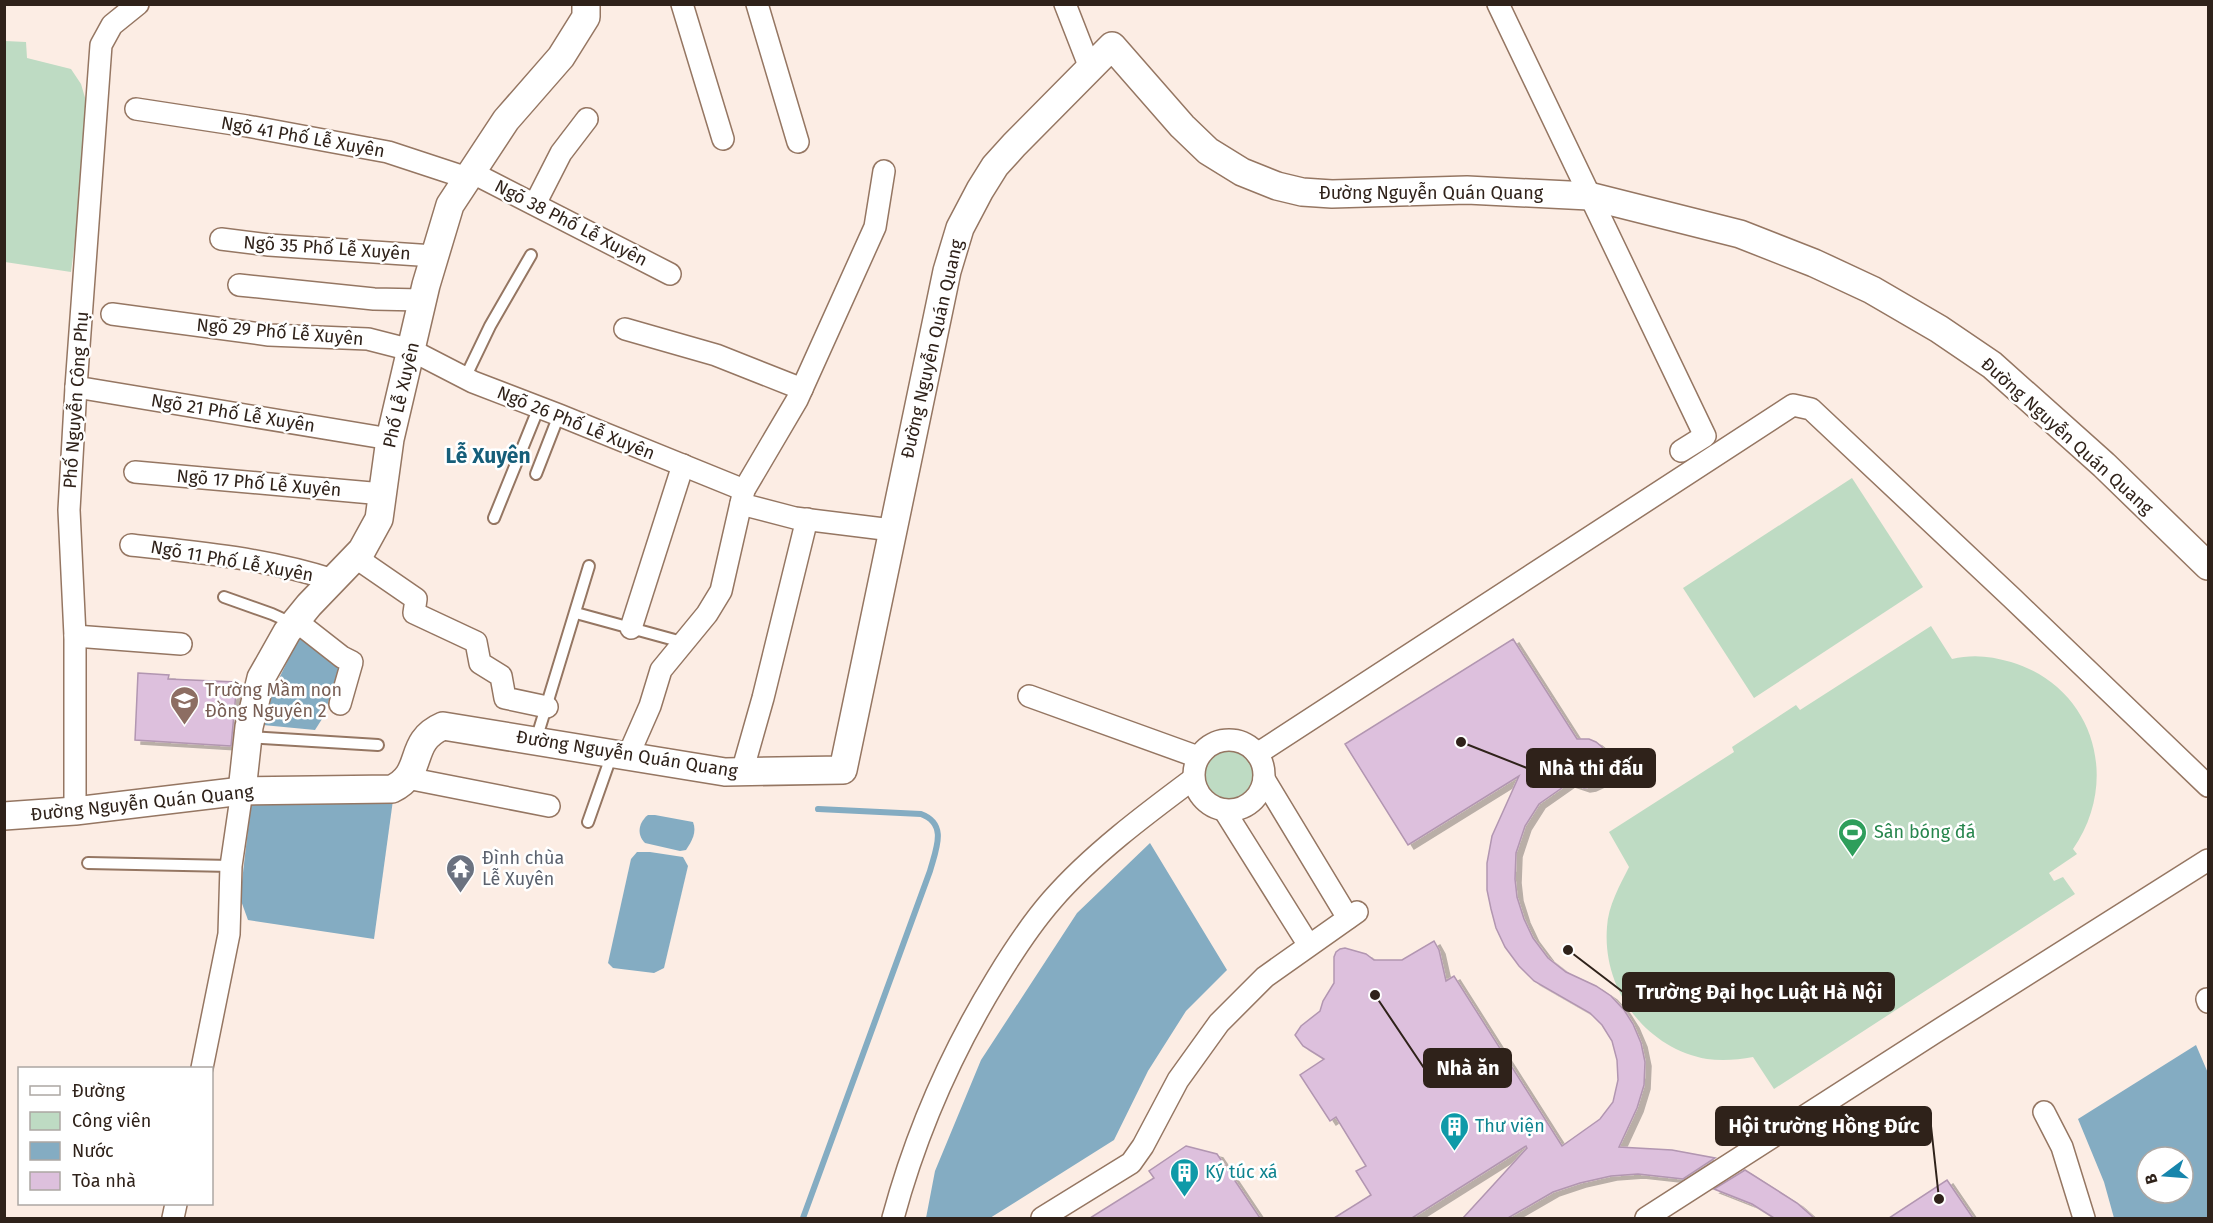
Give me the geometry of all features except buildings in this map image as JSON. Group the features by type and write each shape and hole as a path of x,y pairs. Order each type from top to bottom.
{"street":[{"name":"Phố Nguyễn Công Phụ","path":"75,811 75,636 69,510 101,45 112,25 138,4"},
{"name":"Phố Lễ Xuyên","path":"242,791 248,737 261,678 295,623 362,550 380,519 390,439 422,300 450,205 506,120 561,57 586,17 586,4"},
{"path":"682,4 723,139"},
{"path":"758,4 798,142"},
{"path":"1065,4 1090,69"},
{"path":"1498,4 1705,436 1681,452"},
{"name":"Đường Nguyễn Quán Quang","path":"4,816 75,811 242,791 392,789 407,778 413,770 421,745 427,735 443,726 724,772 843,770 946,272 960,228 995,166 1112,46 1182,126 1208,151 1242,172 1277,186 1302,192 1332,194 1467,190 1589,196 1740,234 1814,263 1872,290 1939,329 1992,365 2104,465 2208,566"},
{"name":"Ngõ 41 Phố Lễ Xuyên","path":"136,109 247,126 388,152 469,175"},
{"path":"535,204 561,153 587,119"},
{"path":"620,754 650,706 661,670 706,614 721,591 742,497 802,389 874,227 884,171"},
{"name":"Ngõ 38 Phố Lễ Xuyên","path":"469,175 535,204 670,274"},
{"name":"Ngõ 35 Phố Lễ Xuyên","path":"220,239 269,245 434,256"},
{"path":"238,285 374,299 422,300"},
{"name":"Ngõ 29 Phố Lễ Xuyên","path":"112,314 268,335 368,339 411,350"},
{"path":"625,329 716,355 802,389"},
{"name":"Ngõ 26 Phố Lễ Xuyên","path":"411,350 465,378 683,465 742,497 807,519 892,530"},
{"name":"Ngõ 21 Phố Lễ Xuyên","path":"76,387 390,439"},
{"path":"1257,754 1793,405 1810,409 2208,786"},
{"path":"631,628 683,465"},
{"name":"Ngõ 17 Phố Lễ Xuyên","path":"135,472 382,494"},
{"path":"742,772 763,698 807,519"},
{"name":"Ngõ 11 Phố Lễ Xuyên","path":"131,545 203,553 310,573 333,580"},
{"path":"355,557 416,599 414,613 476,642 480,663 501,676 505,698 547,707"},
{"path":"295,623 352,662 340,704"},
{"path":"75,636 181,644"},
{"path":"1029,696 1198,757"},
{"path":"1230,739 1244,743 1257,754 1263,767 1263,779 1259,794 1252,802 1242,808 1224,810 1210,805 1202,798 1193,779 1194,768 1198,757 1210,744 1230,739"},
{"path":"407,778 549,806"},
{"path":"893,1218 917,1137 937,1091 982,1002 1030,926 1053,898 1120,836 1193,779"},
{"path":"1042,1218 1131,1163 1143,1146 1178,1080 1219,1023 1265,976 1352,915 1263,779"},
{"path":"202,1067 229,934 231,866 242,791"},
{"path":"1224,810 1308,944"},
{"path":"1646,1218 2208,860"},
{"path":"2044,1112 2062,1147 2084,1218"}],"lane":[{"path":"465,378 490,326 531,255"},
{"path":"536,474 549,411"},
{"path":"494,518 549,411"},
{"path":"536,740 590,566"},
{"path":"224,597 295,623"},
{"path":"576,613 682,642"},
{"path":"248,737 378,745"},
{"path":"588,822 620,754"},
{"path":"88,863 231,866"}],"green space":[{"path":"5,41 26,42 27,58 71,69 81,84 91,118 71,272 5,262"},
{"path":"1852,478 1923,587 1754,698 1683,588"},
{"path":"1931,626 1952,659 1981,656 1996,658 2039,674 2062,692 2080,714 2091,739 2096,766 2095,794 2088,822 2073,849 2077,854 2049,873 2054,881 2063,877 2075,894 1774,1089 1753,1057 1730,1060 1707,1059 1685,1053 1665,1042 1647,1029 1632,1012 1620,993 1612,972 1607,950 1608,919 1615,896 1629,867 1609,832 1734,752 1732,747 1796,705 1800,710"},
{"path":"1225,749 1235,749 1248,756 1255,769 1255,779 1248,792 1235,799 1225,799 1216,795 1209,788 1205,779 1205,769 1209,760 1216,753"}],"water":[{"path":"302,631 341,667 322,719 315,730 263,725 270,697"},
{"path":"393,800 374,939 248,920 240,898 251,804"},
{"path":"648,815 693,822 694,833 686,850 680,851 645,843 640,836 640,828 642,821"},
{"path":"1150,843 1227,970 1186,1011 1148,1071 1114,1140 990,1218 926,1218 935,1171 981,1060 1077,913"},
{"path":"637,852 683,857 688,866 664,968 654,973 613,968 608,963 631,859"},
{"path":"2196,1045 2208,1073 2208,1218 2114,1218 2104,1182 2078,1119"}],"waterway":[{"path":"803,1218 930,871 938,838 935,824 921,814 818,809"}],"place":[{"name":"Trường Mầm non Đồng Nguyên 2","path":"184,726"},
{"name":"Nhà thi đấu","path":"1461,742"},
{"name":"Sân bóng đá","path":"1853,858"},
{"name":"Đình chùa Lễ Xuyên","path":"461,894"},
{"name":"Trường Đại học Luật Hà Nội","path":"1568,950"},
{"name":"Nhà ăn","path":"1375,995"},
{"name":"Thư viện","path":"1454,1152"},
{"name":"Ký túc xá","path":"1184,1198"},
{"name":"Hội trường Hồng Đức","path":"1939,1199"}],"district":[{"name":"Lễ Xuyên","path":"488,456"}]}
